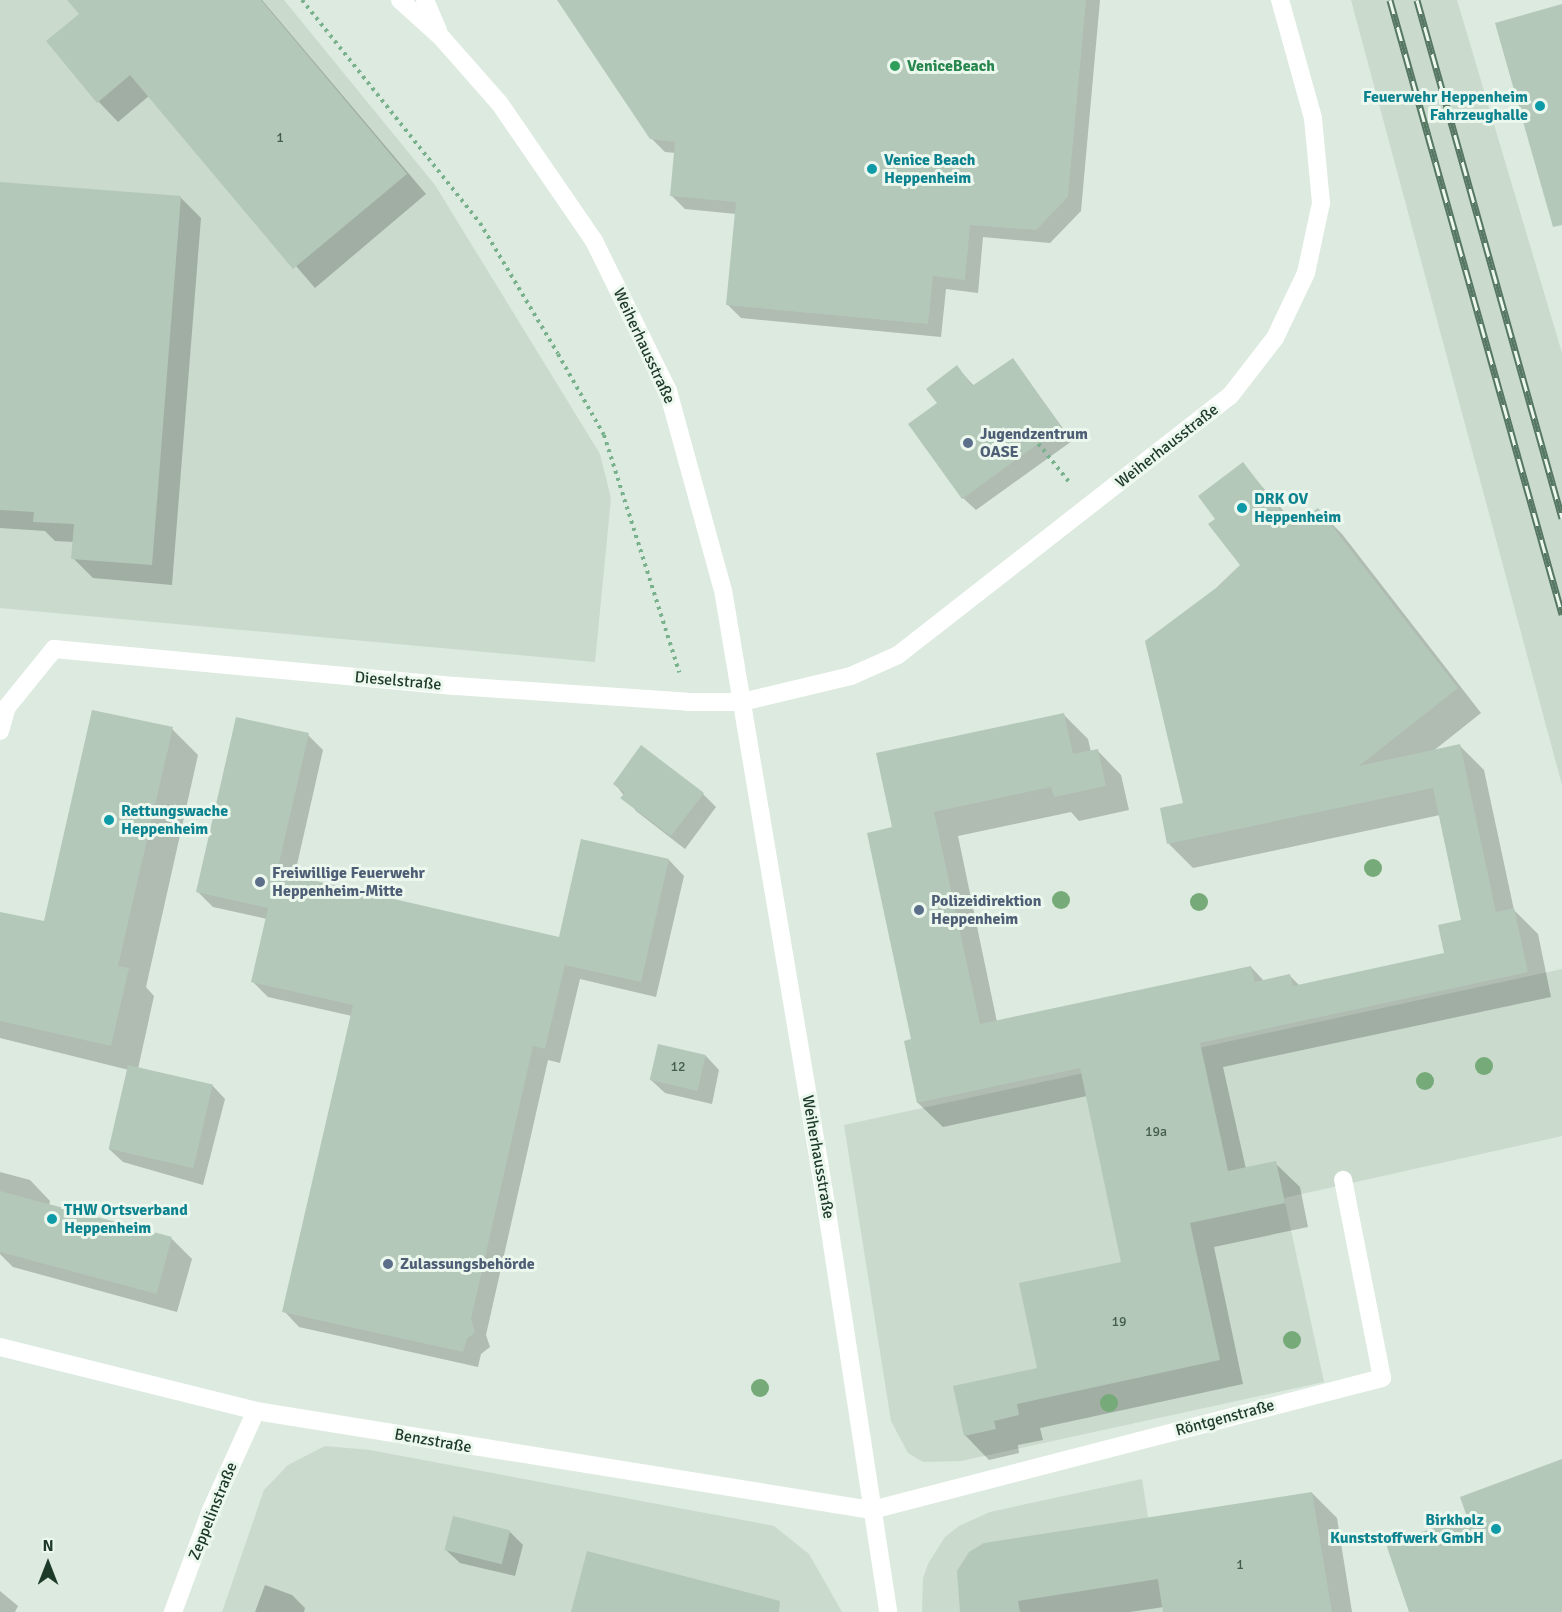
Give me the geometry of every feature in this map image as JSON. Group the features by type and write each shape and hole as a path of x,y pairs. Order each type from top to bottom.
{"street":[{"name":"Weiherhausstraße","path":"400,0 441,37 500,105 594,241 668,391 723,590 824,1192 888,1612"},
{"name":"Weiherhausstraße","path":"425,0 441,37"},
{"name":"Weiherhausstraße","path":"742,702 851,676 898,655 1230,396 1275,338 1306,273 1321,203 1313,118 1280,0"},
{"name":"Dieselstraße","path":"0,731 7,707 54,649 445,685 688,702 742,702"},
{"name":"Röntgenstraße","path":"872,1510 1382,1378 1343,1180"},
{"name":"Benzstraße","path":"0,1347 256,1412 872,1510"},
{"name":"Zeppelinstraße","path":"173,1612 211,1510 256,1412"}],"path":[{"path":"302,0 480,223 604,435 688,702"},
{"path":"1005,430 1029,432 1089,507"}],"shaded area":[{"path":"0,0 284,0 435,185 600,454 611,498 595,662 0,608"},
{"path":"1351,0 1457,0 1562,353 1562,785"},
{"path":"1562,969 1562,1136 1284,1198 1324,1382 961,1461 923,1462 908,1453 891,1421 844,1125"},
{"path":"325,1446 370,1450 774,1526 809,1554 842,1612 222,1612 264,1490 288,1465"},
{"path":"1142,1479 1163,1612 922,1612 923,1578 928,1564 945,1537 959,1526 990,1512"}],"building":[{"path":"67,0 261,0 407,174 293,269 130,75 97,103 46,41 79,14"},
{"name":"Venice Beach Heppenheim","path":"557,0 1086,0 1068,197 1036,230 970,225 965,280 933,276 928,324 726,305 736,202 670,196 675,142 650,139"},
{"name":"Feuerwehr Heppenheim Fahrzeughalle","path":"1562,4 1562,225 1553,227 1495,23"},
{"path":"0,182 181,196 152,565 71,559 74,524 33,522 34,512 0,510"},
{"name":"Jugendzentrum OASE","path":"1013,358 1061,427 962,499 908,424 937,403 926,389 957,365 972,386"},
{"path":"1243,462 1293,527 1318,508 1458,688 1359,766 1460,744 1496,912 1514,908 1528,972 1200,1043 1228,1171 1276,1161 1285,1203 1190,1223 1220,1360 1017,1404 1019,1415 994,1421 996,1429 964,1436 953,1386 1037,1368 1019,1283 1121,1262 1080,1068 917,1103 904,1041 911,1039 867,833 892,827 876,753 1064,713 1073,754 1098,749 1106,786 1054,797 1051,787 934,812 980,1024 1251,966 1255,982 1290,974 1293,986 1444,953 1438,925 1461,920 1433,788 1167,844 1160,808 1183,803 1145,641 1216,588 1240,565 1208,524 1215,519 1198,496"},
{"name":"Rettungswache Heppenheim","path":"92,710 173,727 118,966 129,968 111,1046 0,1021 0,912 44,921"},
{"path":"236,717 309,733 277,872 559,937 581,839 669,859 641,982 565,965 545,1049 533,1046 471,1319 475,1332 467,1339 463,1352 282,1312 353,1005 251,982 268,908 196,892"},
{"path":"641,745 704,793 671,836 620,798 625,793 613,784"},
{"path":"658,1044 706,1055 697,1091 650,1080"},
{"path":"128,1065 213,1085 193,1168 109,1149"},
{"name":"THW Ortsverband Heppenheim","path":"0,1191 172,1237 157,1294 0,1252"},
{"name":"Birkholz Kunststoffwerk GmbH","path":"1562,1459 1562,1612 1409,1612 1386,1544 1467,1517 1460,1497"},
{"path":"1312,1492 1332,1612 1163,1612 1158,1579 1018,1601 1020,1612 960,1612 957,1571 969,1552 984,1543"},
{"path":"453,1516 510,1530 502,1564 445,1550"},
{"path":"587,1551 780,1601 779,1612 571,1612"}],"railway":[{"path":"1390,0 1562,614"},
{"path":"1417,0 1562,518"}],"place":[{"name":"VeniceBeach","path":"895,66"},
{"name":"Feuerwehr Heppenheim Fahrzeughalle","path":"1540,106"},
{"name":"Venice Beach Heppenheim","path":"872,169"},
{"name":"Jugendzentrum OASE","path":"968,443"},
{"name":"DRK OV Heppenheim","path":"1242,508"},
{"name":"Rettungswache Heppenheim","path":"109,820"},
{"name":"Freiwillige Feuerwehr Heppenheim-Mitte","path":"260,882"},
{"name":"Polizeidirektion Heppenheim","path":"919,910"},
{"name":"THW Ortsverband Heppenheim","path":"52,1219"},
{"name":"Zulassungsbehörde","path":"388,1264"},
{"name":"Birkholz Kunststoffwerk GmbH","path":"1496,1529"}]}
